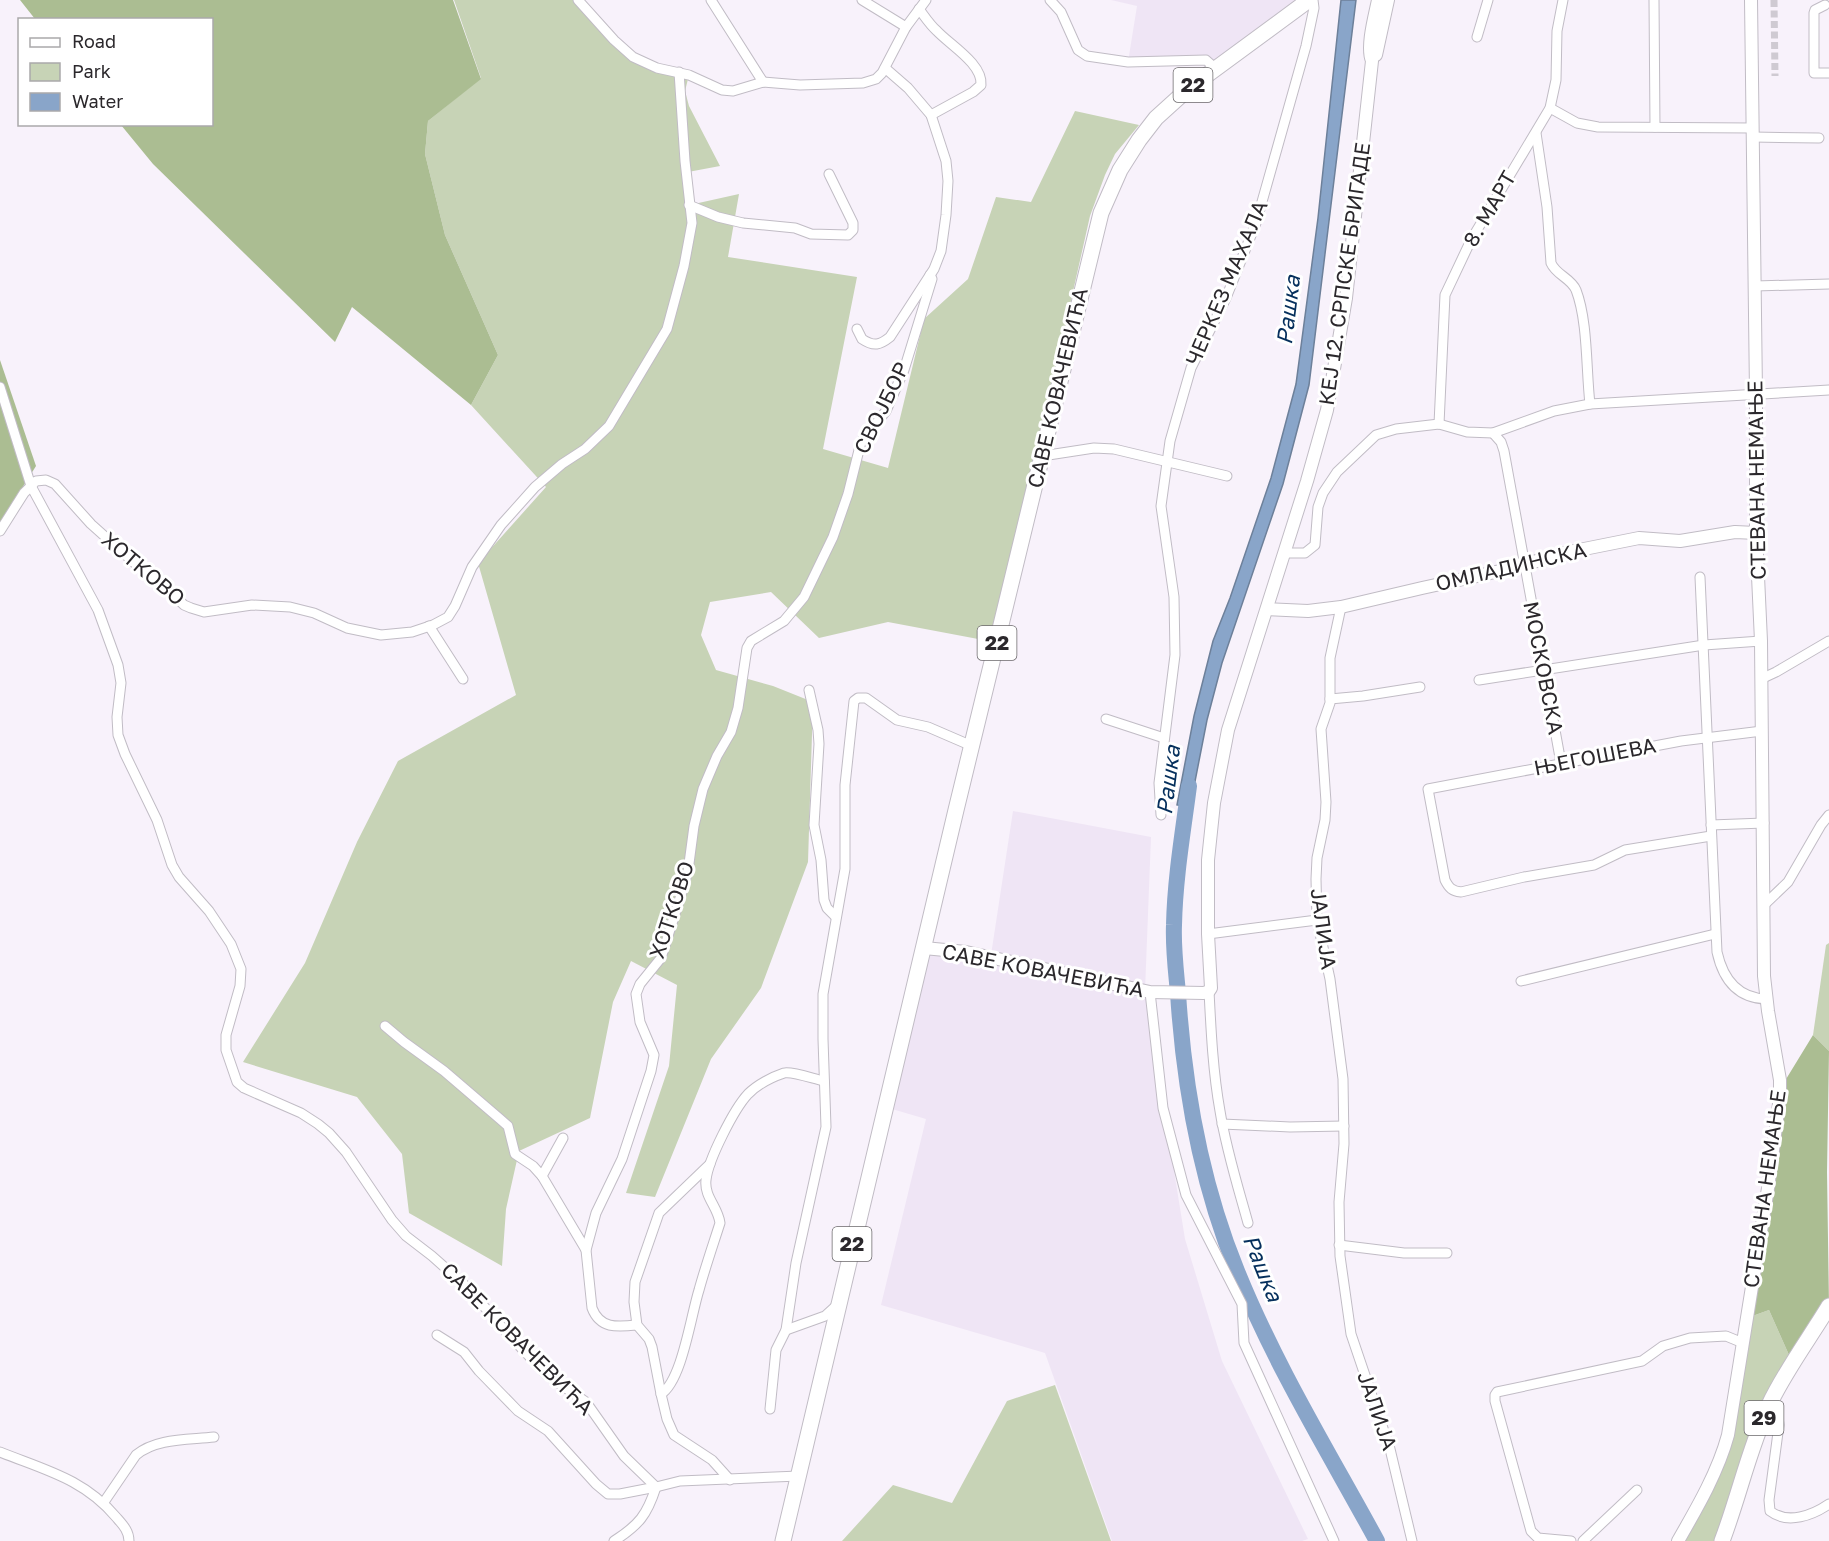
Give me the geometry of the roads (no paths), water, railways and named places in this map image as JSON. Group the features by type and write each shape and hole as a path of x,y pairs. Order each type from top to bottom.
{"main road":[{"name":"САВЕ КОВАЧЕВИЋА","path":"783,1541 1095,232 1106,198 1120,170 1152,123 1177,98 1305,1"},
{"name":"29","path":"1722,1541 1744,1469 1768,1407 1782,1380 1829,1306"}],"street":[{"path":"578,0 614,40 633,57 657,68 679,72 722,90 733,91 763,82 800,86 863,83 876,79 885,68 906,27 926,0"},
{"path":"711,0 763,82"},
{"path":"862,0 906,27"},
{"path":"1050,0 1060,12 1078,50 1087,56 1128,62 1206,60 1215,68"},
{"name":"КЕЈ 12. СРПСКЕ БРИГАДЕ","path":"1222,1124 1204,992 1211,982 1208,934 1208,860 1214,803 1228,730 1319,440 1335,371 1351,254 1372,61 1370,56 1378,0"},
{"name":"КЕЈ 12. СРПСКЕ БРИГАДЕ","path":"1372,61 1376,56 1388,0"},
{"path":"1477,37 1488,0"},
{"name":"8. МАРТ","path":"1439,424 1445,296 1471,240 1550,108 1556,80 1557,31 1563,0"},
{"path":"1654,0 1655,127"},
{"name":"СТЕВАНА НЕМАЊЕ","path":"1678,1541 1698,1506 1728,1435 1768,1188 1780,1096 1778,1068 1766,999 1761,641 1756,533 1750,0"},
{"name":"ЧЕРКЕЗ МАХАЛА","path":"1161,815 1159,783 1175,655 1174,597 1161,506 1170,441 1191,368 1226,298 1256,223 1306,46 1314,8 1305,1"},
{"path":"1825,5 1815,10 1813,18 1814,73 1829,73"},
{"path":"919,9 939,33 975,68 982,79 981,85 973,92 931,114"},
{"name":"СВОЈБОР","path":"857,329 862,339 876,345 890,337 930,275 941,251 948,191 946,161 931,114 908,88 885,68"},
{"path":"679,72 689,205 718,217 743,223 795,228 811,234 848,235 853,230 853,223 829,174"},
{"path":"1550,108 1577,123 1598,128 1655,127 1819,138"},
{"path":"1536,133 1551,263 1555,270 1573,284 1578,297 1586,346 1590,404"},
{"name":"ХОТКОВО","path":"31,486 36,481 46,480 55,484 90,524 184,605 191,608 204,612 252,605 290,608 314,613 347,628 381,635 412,632 429,626 448,617 472,567 501,525 535,487 562,464 585,449 609,426 667,329 684,266 692,223 689,205"},
{"name":"СВОЈБОР","path":"815,574 833,537 848,494 861,442 886,411 904,370 932,279 930,275"},
{"path":"1755,286 1829,284"},
{"name":"ХОТКОВО","path":"0,387 31,486 98,610 118,665 121,683 117,717 118,735 125,754 157,820 172,865 179,877 209,911 231,944 241,969 240,986 226,1035 226,1050"},
{"path":"1284,553 1305,553 1315,545 1319,500 1332,478 1357,452 1380,433 1439,424 1467,432 1493,433 1544,414 1590,404 1829,390"},
{"name":"МОСКОВСКА","path":"1493,433 1502,446 1561,763"},
{"path":"1042,456 1094,448 1114,449 1227,476"},
{"path":"0,531 31,486"},
{"name":"ОМЛАДИНСКА","path":"1267,609 1308,611 1341,608 1524,565 1564,553 1639,538 1680,541 1735,532 1756,533"},
{"name":"ХОТКОВО","path":"586,1250 596,1213 622,1159 651,1071 654,1054 640,1022 636,994 640,984 661,958 671,928 688,872 694,826 703,789 717,756 731,732 738,708 747,648 751,641 784,621 804,597 815,574"},
{"path":"1700,577 1714,934 1724,974 1750,998 1766,999"},
{"name":"ЈАЛИЈА","path":"1341,608 1330,658 1330,699 1321,729 1326,802 1316,864 1317,920 1330,979 1343,1079 1344,1126 1339,1245 1342,1281 1351,1334 1390,1449 1412,1541"},
{"path":"429,626 463,679"},
{"path":"1761,679 1829,640"},
{"path":"1479,680 1704,645 1761,641"},
{"path":"1330,699 1420,687"},
{"path":"809,690 819,744 814,825 821,861 824,900 827,908 836,917"},
{"path":"770,1409 776,1350 786,1330 796,1263 826,1127 823,994 845,869 845,785 854,701 858,698 866,698 897,720 928,727 972,746"},
{"path":"1106,719 1164,738"},
{"name":"ЊЕГОШЕВА","path":"1711,836 1625,850 1594,866 1524,877 1455,892 1445,880 1428,789 1561,763 1706,738 1762,731"},
{"path":"1765,904 1788,882 1821,825 1829,816"},
{"path":"1711,825 1764,823"},
{"path":"1208,934 1317,920"},
{"path":"1521,981 1714,934"},
{"name":"САВЕ КОВАЧЕВИЋА","path":"924,948 966,952 1150,992 1204,992"},
{"path":"1150,992 1163,1108 1186,1196 1242,1304 1244,1343 1334,1541"},
{"path":"386,1026 444,1071 508,1126 515,1154 533,1166 542,1176 586,1250 592,1308 600,1323 615,1328 637,1325"},
{"name":"САВЕ КОВАЧЕВИЋА","path":"226,1050 234,1075 244,1088 301,1113 329,1133 346,1152 392,1220 406,1236 468,1288 548,1375 586,1402 624,1456 656,1487"},
{"path":"661,1394 668,1390 680,1363 698,1293 720,1223 720,1218 707,1194 706,1181 710,1164 729,1124 748,1094 764,1082 786,1072 824,1081"},
{"path":"1248,1224 1222,1124 1290,1127 1344,1126"},
{"path":"542,1176 563,1138"},
{"path":"710,1164 659,1213 634,1282 637,1325 649,1339 652,1347 667,1419 674,1435 712,1460 730,1480"},
{"path":"1339,1245 1404,1254 1447,1253"},
{"path":"786,1330 825,1316 839,1304"},
{"name":"САВЕ КОВАЧЕВИЋА","path":"437,1335 464,1352 518,1411 548,1431 608,1494 620,1494 680,1481 799,1476"},
{"path":"1571,1541 1538,1538 1531,1532 1495,1401 1497,1392 1642,1361 1664,1346 1690,1338 1726,1336 1743,1343"},
{"path":"1768,1407 1778,1417 1779,1425 1769,1500 1770,1510 1776,1515 1787,1518 1801,1517 1829,1504"},
{"path":"104,1502 136,1455 142,1450 161,1443 214,1437"},
{"path":"0,1452 64,1477 87,1489 104,1502 125,1527 129,1541"},
{"path":"614,1541 640,1522 656,1487"},
{"path":"1583,1541 1637,1490"}],"water":[{"path":"1341,0 1356,0 1309,385 1283,484 1222,663 1207,720 1190,807 1177,805 1194,716 1213,641 1271,478 1296,384 1318,218"}],"waterway":[{"name":"Рашка","path":"1189,786 1178,872 1174,942 1185,1064 1196,1135 1204,1169 1224,1238 1252,1306 1303,1408 1377,1541"}],"tunnel":[{"path":"1774,0 1775,76"}]}
